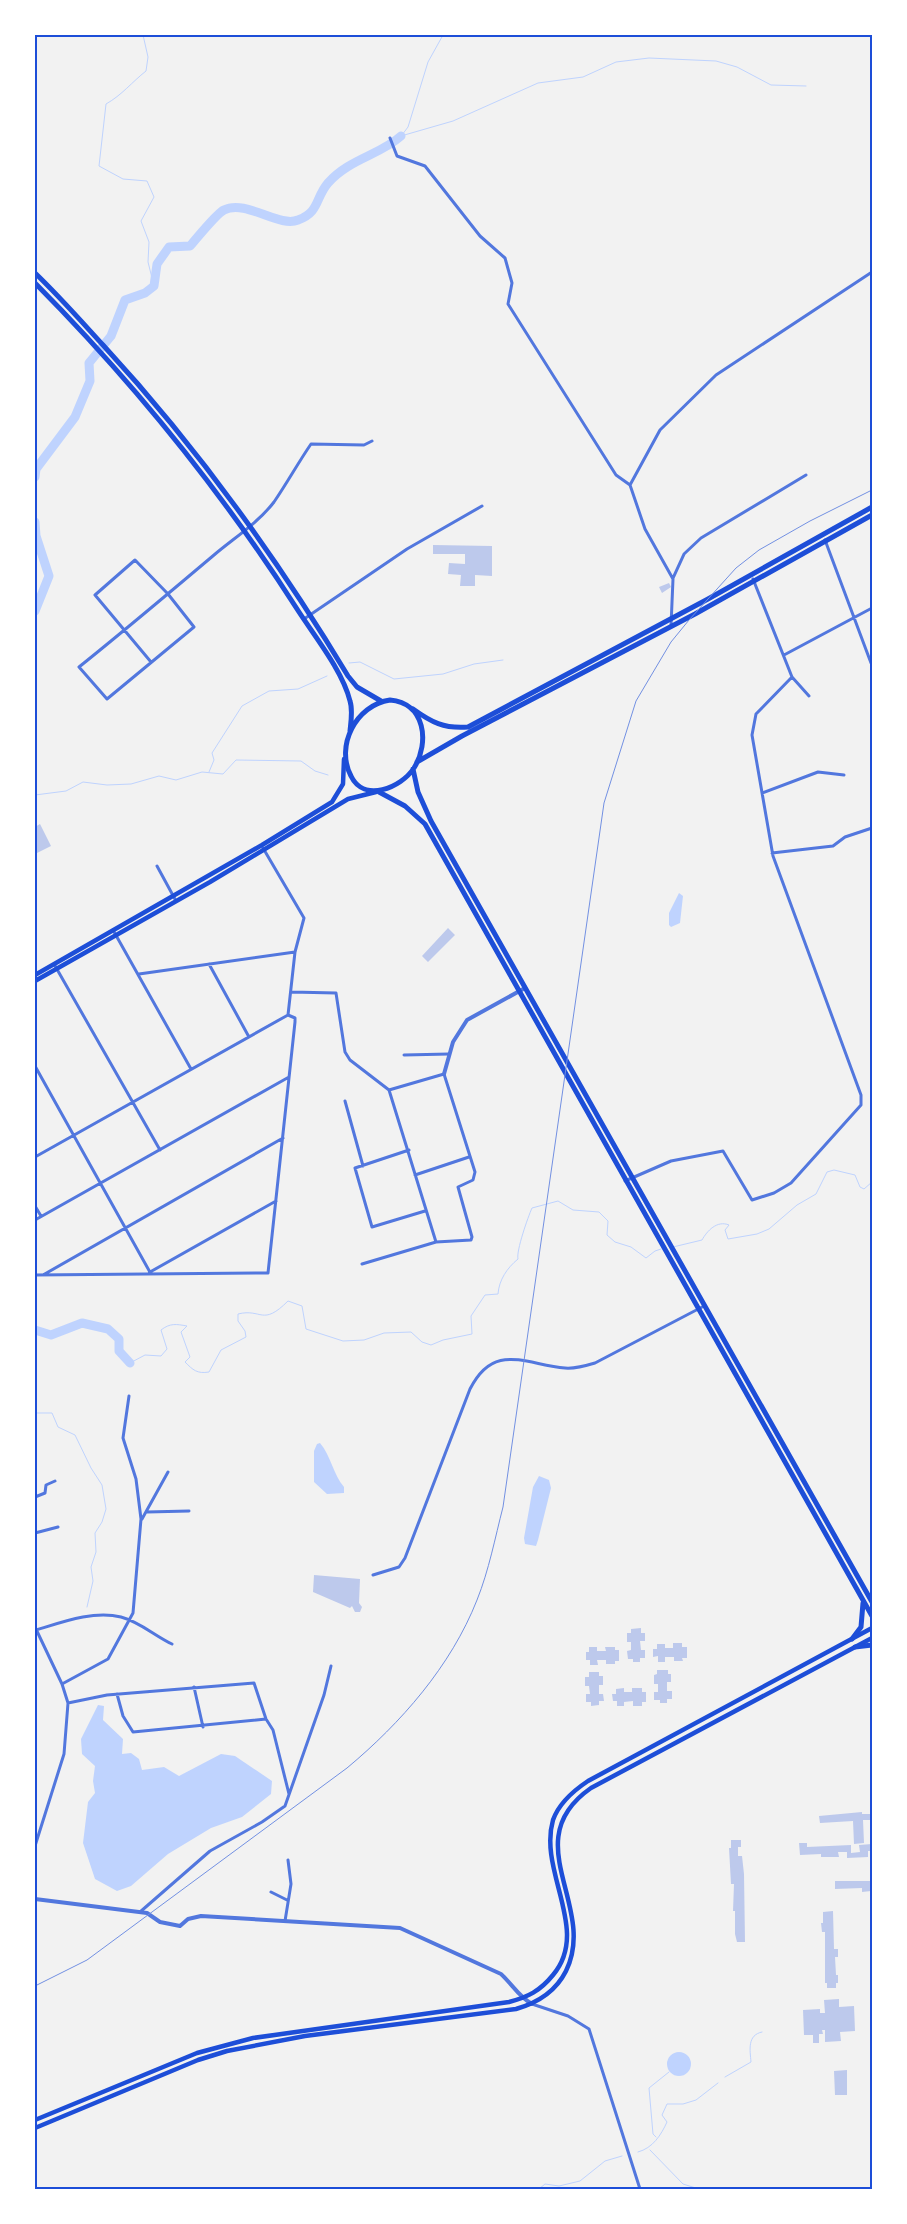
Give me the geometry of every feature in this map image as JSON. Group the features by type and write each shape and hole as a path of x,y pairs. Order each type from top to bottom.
{"highway":[{"path":"35,273 112,355 177,429 215,476 311,614 348,676 357,686 381,701 400,701 429,721 444,727 468,727 872,507"},
{"path":"35,282 87,337 171,434 244,531 304,619 348,692 351,703 350,731 344,755 355,782 368,790 379,792 405,806 424,824 697,1310 872,1616"},
{"path":"171,434 177,429"},
{"path":"417,762 754,581 872,515"},
{"path":"350,731 360,716 381,701"},
{"path":"379,792 400,781 413,769 417,762 421,727 420,719 413,709"},
{"path":"413,769 418,792 431,821 872,1602"},
{"path":"852,1639 861,1626 863,1600"},
{"path":"855,1647 872,1645"}],"main road":[{"path":"115,933 172,895 263,848 332,802 344,784 344,755"},
{"path":"35,975 176,901 348,799 360,794 379,792"},
{"path":"35,981 55,966"},
{"path":"35,2120 197,2053 224,2044 253,2038 509,2002 523,1999 535,1993 547,1983 561,1963 565,1950 566,1923 551,1864 550,1844 554,1819 566,1799 588,1781 872,1628"},
{"path":"35,2128 198,2060 227,2051 305,2036 516,2009 532,2004 557,1984 572,1958 574,1924 557,1854 558,1834 562,1820 572,1803 591,1788 872,1638"}],"street":[{"path":"390,138 397,156 425,166 480,236 505,258 512,283 508,304 616,475 630,485 645,529 673,579"},
{"path":"630,485 660,430 716,375 872,272"},
{"path":"152,662 125,630 94,596 135,560 168,594 194,627 152,662 107,699 78,667 125,630 168,594 244,531 251,526 274,502 311,444 364,445 372,441"},
{"path":"671,626 673,579 684,554 701,538 806,475"},
{"path":"304,619 407,549 482,506"},
{"path":"822,534 871,663"},
{"path":"751,574 792,677 809,696"},
{"path":"784,655 872,608"},
{"path":"625,1181 671,1161 723,1151 752,1200 774,1193 791,1183 861,1105 861,1095 772,853 752,735 756,714 792,677"},
{"path":"762,793 818,772 844,775"},
{"path":"772,853 833,846 845,837 872,828"},
{"path":"263,848 304,918 295,952 288,1015"},
{"path":"158,866 176,901"},
{"path":"115,933 191,1069"},
{"path":"139,974 295,952"},
{"path":"209,964 250,1037"},
{"path":"55,966 160,1150"},
{"path":"362,1264 436,1242 464,1242 471,1240 472,1234 458,1187 475,1176 444,1074 453,1042 467,1020 525,988"},
{"path":"291,992 336,993 345,1052 350,1060 390,1090 409,1150 425,1211 436,1242"},
{"path":"35,1157 288,1015"},
{"path":"35,1275 268,1273 295,1022 295,1018 288,1015"},
{"path":"404,1055 449,1054"},
{"path":"35,1066 126,1228 149,1273"},
{"path":"390,1090 444,1074"},
{"path":"35,1220 290,1077"},
{"path":"345,1101 363,1166"},
{"path":"43,1275 283,1138"},
{"path":"409,1150 355,1168 372,1227 425,1211"},
{"path":"415,1175 469,1157"},
{"path":"149,1273 276,1201"},
{"path":"35,1206 41,1216"},
{"path":"373,1575 399,1566 406,1558 470,1389 478,1373 485,1367 503,1360 566,1369 582,1367 595,1363 704,1306"},
{"path":"62,1684 108,1658 133,1613 141,1519 136,1479 123,1438 129,1396"},
{"path":"141,1519 168,1472"},
{"path":"35,1497 45,1493 46,1485 55,1481"},
{"path":"146,1512 189,1511"},
{"path":"35,1533 58,1528"},
{"path":"35,1846 64,1754 68,1703 62,1684 36,1628 72,1619 110,1616 130,1621 172,1644"},
{"path":"35,1638 40,1638"},
{"path":"139,1912 210,1851 278,1812 285,1806 324,1695 331,1666"},
{"path":"68,1703 117,1694 254,1683 266,1719 273,1730 289,1794"},
{"path":"194,1688 204,1727"},
{"path":"117,1694 123,1716 133,1732 204,1727 266,1719"},
{"path":"285,1921 290,1884 288,1860"},
{"path":"271,1892 288,1900"},
{"path":"35,1899 150,1914 160,1922 180,1926 188,1919 201,1916 400,1928 501,1974 513,1984 523,1999 568,2016 589,2029 640,2189"}],"water":[{"path":"679,893 683,896 680,923 671,927 669,925 669,913"},
{"path":"320,1443 344,1487 344,1493 327,1494 314,1482 314,1451 317,1444"},
{"path":"539,1476 549,1480 551,1488 536,1546 525,1544 524,1538 533,1487"},
{"path":"98,1705 104,1706 103,1720 123,1739 122,1754 131,1753 139,1759 142,1770 164,1767 179,1776 221,1754 235,1756 272,1781 271,1794 242,1817 211,1828 168,1854 131,1886 117,1891 95,1879 83,1843 88,1802 95,1793 93,1781 95,1766 82,1754 81,1739"},
{"path":"679,2052 688,2055 691,2064 688,2073 679,2076 670,2073 667,2064 670,2055"}],"building":[{"path":"433,545 492,546 492,576 475,575 475,586 460,586 461,575 448,574 449,563 465,564 465,554 433,554"},
{"path":"669,583 671,587 662,593 659,587"},
{"path":"40,824 51,846 35,854 35,827"},
{"path":"448,928 455,935 428,962 422,956"},
{"path":"314,1575 360,1579 359,1603 362,1607 360,1612 355,1612 352,1606 350,1608 313,1592"},
{"path":"641,1628 641,1633 645,1633 645,1641 640,1641 641,1650 645,1650 645,1658 640,1658 640,1662 633,1662 633,1659 628,1659 627,1651 631,1650 631,1642 627,1642 627,1633 631,1633 631,1629"},
{"path":"673,1643 682,1643 682,1647 687,1647 687,1658 682,1658 683,1661 674,1661 674,1657 665,1657 665,1662 658,1662 658,1656 653,1657 653,1649 657,1649 657,1644 665,1644 665,1648 673,1648"},
{"path":"589,1647 597,1647 597,1651 606,1651 605,1647 615,1647 615,1650 619,1650 619,1661 615,1661 615,1664 606,1664 606,1660 597,1660 598,1665 590,1665 590,1660 586,1660 586,1652 589,1652"},
{"path":"657,1670 668,1670 668,1674 671,1674 671,1682 667,1682 667,1691 672,1691 672,1699 667,1699 667,1703 660,1703 660,1700 654,1700 654,1692 658,1692 658,1684 654,1684 654,1675 657,1674"},
{"path":"589,1672 599,1672 599,1676 603,1676 603,1685 599,1685 599,1694 603,1694 604,1701 599,1701 599,1705 591,1706 591,1702 586,1702 586,1694 590,1694 589,1686 585,1686 585,1677 589,1677"},
{"path":"624,1688 624,1692 632,1692 632,1688 642,1688 642,1692 646,1692 646,1702 642,1702 642,1706 633,1706 633,1701 624,1702 624,1706 617,1706 617,1701 613,1701 612,1694 616,1694 616,1689"},
{"path":"862,1812 862,1814 872,1814 872,1820 863,1820 864,1843 854,1844 853,1821 820,1823 819,1816"},
{"path":"731,1840 741,1840 741,1847 738,1847 738,1856 742,1856 744,1874 745,1942 737,1942 735,1934 735,1911 733,1911 734,1884 731,1884 729,1848 731,1848"},
{"path":"799,1843 807,1843 807,1847 851,1845 851,1853 860,1852 859,1845 872,1844 872,1851 868,1851 868,1857 847,1858 847,1852 838,1852 839,1857 821,1857 821,1854 800,1855"},
{"path":"835,1881 872,1881 872,1887 871,1891 862,1892 862,1888 835,1889"},
{"path":"833,1911 834,1949 838,1949 838,1957 835,1957 838,1983 836,1983 836,1988 827,1988 827,1983 825,1983 825,1932 822,1932 821,1923 823,1923 823,1912"},
{"path":"839,1999 839,2007 854,2006 855,2031 840,2032 841,2041 825,2042 825,2030 822,2030 823,2034 819,2034 819,2043 813,2043 813,2035 804,2035 803,2010 820,2009 820,2013 825,2013 824,2000"},
{"path":"847,2070 847,2095 835,2095 834,2071"}],"waterway":[{"path":"143,35 148,57 146,71 122,93 106,104 99,166 123,179 147,181 154,197 141,221 149,242 148,262 154,286"},
{"path":"402,135 408,127 428,62 443,35"},
{"path":"401,136 453,121 538,83 583,77 616,62 649,58 716,61 737,67 771,85 806,86"},
{"path":"35,477 36,469 75,417 90,381 89,363 111,336 125,300 145,293 154,286 157,264 169,247 190,246 221,212 233,208 252,210 282,220 298,220 305,217 314,209 324,189 336,175 345,168 384,148 401,136"},
{"path":"35,522 36,536 49,576 35,611"},
{"path":"349,663 360,662 394,679 443,674 474,664 503,660"},
{"path":"209,772 214,760 212,753 242,706 269,691 298,689 327,676"},
{"path":"35,795 66,791 83,782 107,785 131,784 159,776 176,780 202,772 223,774 236,760 301,761 315,771 328,775"},
{"path":"673,1247 702,1240 710,1230 720,1224 729,1225 725,1230 728,1239 757,1234 769,1229 797,1205 816,1194 827,1172 834,1170 855,1175 860,1187 864,1189 872,1182"},
{"path":"130,1363 145,1355 161,1356 167,1349 161,1330 170,1325 180,1325 187,1326 181,1332 190,1357 185,1362 196,1371 209,1372 221,1350 246,1337 245,1331 238,1321 238,1314 267,1315 273,1313 288,1301 302,1306 306,1329 343,1341 364,1340 384,1333 411,1332 422,1342 431,1345 443,1340 472,1334 471,1316 485,1295 498,1294 504,1275 518,1259 520,1242 532,1208 558,1201 573,1210 599,1212 608,1221 607,1235 615,1242 631,1247 646,1258 661,1249"},
{"path":"35,1330 51,1335 82,1323 108,1329 119,1339 119,1351 130,1363"},
{"path":"35,1413 52,1413 58,1427 75,1435 91,1468 102,1485 106,1509 102,1522 95,1533 96,1552 91,1567 93,1581 87,1607"},
{"path":"725,2077 751,2062 750,2048 752,2040 754,2036 762,2032"},
{"path":"656,2137 653,2134 649,2088 669,2072"},
{"path":"638,2152 652,2144 662,2132 667,2122 662,2115 667,2104 683,2104 696,2100 718,2083"},
{"path":"650,2150 683,2184 699,2189"},
{"path":"539,2189 545,2184 559,2186 580,2181 605,2161 622,2156"}],"railway":[{"path":"35,1986 87,1960 347,1768 367,1751 405,1712 439,1670 453,1648 481,1589 503,1507 604,803 636,701 671,642 736,568 759,550 810,521 872,490"}]}
